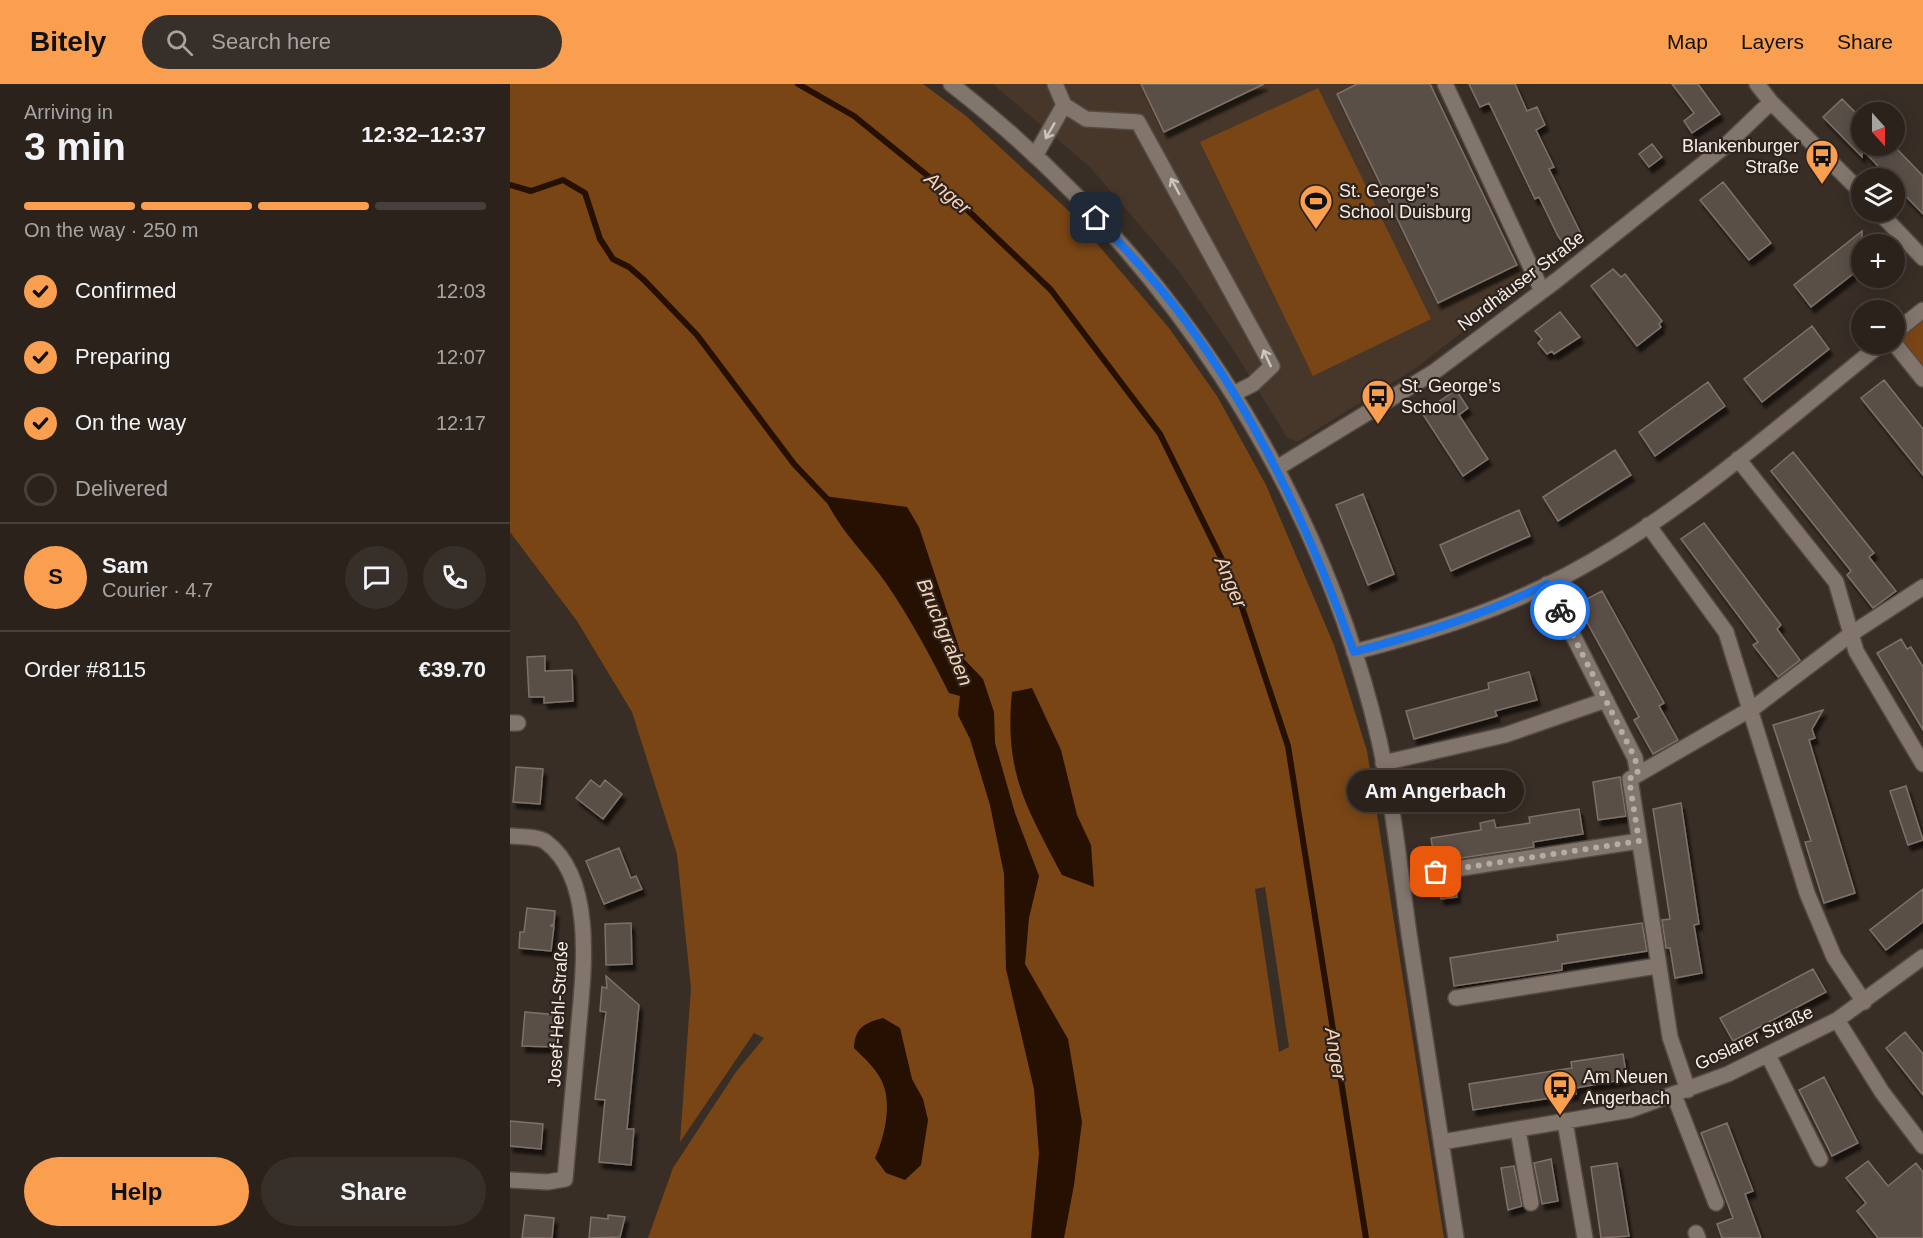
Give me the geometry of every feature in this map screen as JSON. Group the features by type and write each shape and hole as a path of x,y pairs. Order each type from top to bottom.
{"street":[{"path":"951,84 1035,156 1141,265 1172,303 1233,394 1277,468 1322,567 1354,652 1383,764 1456,1238"},
{"path":"1055,84 1064,105 1086,119 1138,122 1162,162 1272,366 1252,384 1233,394"},
{"path":"1445,84 1542,291"},
{"path":"1757,84 1851,182"},
{"name":"Nordhäuser Straße","path":"1277,468 1434,372 1542,291 1724,147 1772,102"},
{"path":"1035,156 1064,105"},
{"path":"1889,222 1923,258"},
{"path":"1905,324 1923,310"},
{"path":"1354,652 1435,631 1485,612 1547,584 1609,550 1648,525 1738,459 1869,354"},
{"path":"1903,354 1923,379"},
{"path":"1738,459 1836,582 1856,651 1923,764"},
{"path":"1648,525 1726,632 1811,902 1834,957 1864,1002"},
{"path":"1547,584 1635,758 1638,774"},
{"path":"1716,1203 1681,1092 1657,966 1629,779 1750,710 1789,684 1851,634 1923,587"},
{"path":"1383,764 1505,735 1606,700"},
{"name":"Josef-Hehl-Straße","path":"510,836 543,840 560,856 572,879 580,909 584,951 565,1179 548,1182 510,1180"},
{"path":"1436,872 1639,841"},
{"name":"Goslarer Straße","path":"1442,1142 1630,1110 1681,1092 1768,1055 1838,1020 1923,957"},
{"path":"1456,998 1657,966"},
{"name":"Goslarer Straße","path":"1838,1020 1882,1092 1923,1146"},
{"path":"1768,1055 1820,1159"},
{"path":"1565,1122 1585,1238"},
{"path":"1518,1130 1532,1203"}],"shaded area":[{"path":"510,84 923,84 966,116 1070,212 1169,328 1217,396 1266,485 1334,645 1367,751 1444,1238 648,1238 673,1168 736,1072 764,1038 754,1033 680,1142 691,988 677,854 632,712 577,621 510,532","holes":["1265,887 1289,1047 1279,1052 1255,889"]},
{"name":"St. George’s School Duisburg","path":"993,84 1434,84 1520,266 1522,285 1416,368 1297,442 1287,437 1231,346 1178,270 1091,168"},
{"name":"St. George’s School Duisburg","path":"1318,88 1431,319 1313,376 1200,142"},
{"path":"1923,320 1923,371 1905,349 1905,334"}],"water":[{"path":"824,496 907,507 919,527 962,657 983,679 994,712 995,743 1015,813 1039,876 1029,918 1025,964 1068,1039 1082,1122 1064,1238 1031,1238 1039,1154 1034,1089 1006,969 1004,874 990,805 970,739 958,715 960,696 949,693 895,596 845,531"},
{"path":"1032,688 1061,750 1077,815 1091,845 1094,887 1062,875 1020,788 1011,745 1012,692"},
{"path":"883,1018 900,1028 912,1079 923,1099 928,1120 921,1165 905,1180 886,1173 875,1158 886,1122 886,1093 878,1074 854,1048 856,1035 862,1027"}],"building":[{"path":"1141,84 1264,84 1164,132"},
{"path":"1357,84 1430,84 1517,265 1438,303 1337,94"},
{"path":"1469,84 1515,84 1527,111 1537,107 1545,125 1536,130 1554,167 1549,169 1581,234 1563,243 1539,197 1535,199 1489,103 1480,107"},
{"path":"1672,84 1698,84 1720,114 1692,133 1684,121 1694,113"},
{"path":"1842,99 1851,108 1851,146 1823,117"},
{"path":"1652,144 1662,157 1649,167 1639,154"},
{"path":"1869,156 1904,156 1923,176 1923,214 1905,195 1905,168 1880,168"},
{"path":"1723,182 1771,243 1749,260 1700,200"},
{"path":"1851,240 1851,276 1811,307 1794,285"},
{"path":"1613,269 1621,277 1625,274 1662,321 1659,324 1661,327 1637,346 1591,286"},
{"path":"1560,312 1580,337 1554,354 1552,351 1547,354 1538,343 1542,339 1535,331"},
{"path":"1812,326 1829,349 1762,402 1744,379"},
{"path":"1884,380 1923,429 1923,475 1861,398"},
{"path":"1708,382 1725,406 1655,456 1639,432"},
{"path":"1456,390 1468,408 1459,415 1488,459 1463,476 1422,413"},
{"path":"1615,450 1631,475 1558,521 1543,497"},
{"path":"1793,452 1874,553 1869,557 1896,591 1873,608 1847,575 1851,571 1771,471"},
{"path":"1363,494 1394,574 1368,585 1336,505"},
{"path":"1519,510 1530,536 1451,571 1440,545"},
{"path":"1704,523 1781,625 1777,629 1800,660 1778,677 1753,645 1758,642 1681,539"},
{"path":"1602,591 1664,703 1659,706 1678,740 1653,754 1634,720 1639,717 1577,604"},
{"path":"1901,639 1907,649 1911,647 1923,667 1923,730 1877,653"},
{"path":"545,656 545,671 572,670 573,701 544,703 544,697 529,697 527,657"},
{"path":"1529,672 1537,700 1495,711 1497,716 1414,739 1406,711 1489,689 1488,683"},
{"path":"1823,710 1812,729 1815,738 1809,740 1855,893 1824,903 1805,842 1811,841 1773,725"},
{"path":"516,767 543,769 540,804 513,802"},
{"path":"1620,777 1626,816 1598,820 1593,782"},
{"path":"591,780 600,787 605,780 622,794 603,819 576,798"},
{"path":"1906,786 1923,840 1908,845 1890,791"},
{"path":"1681,803 1699,924 1694,925 1702,973 1675,978 1670,948 1666,948 1662,920 1670,919 1653,809"},
{"path":"1579,809 1583,834 1533,842 1534,847 1435,862 1431,838 1481,830 1480,823 1494,820 1496,828 1530,823 1529,817"},
{"path":"619,848 631,878 636,876 642,889 604,904 586,861"},
{"path":"1455,879 1457,897 1441,899 1438,882"},
{"path":"1923,889 1923,922 1886,950 1870,930"},
{"path":"527,908 555,911 554,924 550,926 554,926 551,951 519,948 520,932 524,932"},
{"path":"631,923 632,964 606,965 605,924"},
{"path":"1642,923 1647,951 1562,964 1562,970 1454,986 1450,958 1558,941 1557,935"},
{"path":"1813,969 1826,992 1733,1041 1720,1018"},
{"path":"606,976 639,1005 627,1129 634,1129 631,1165 599,1162 605,1100 595,1099 606,1012 600,1011 602,987 607,988"},
{"path":"525,1012 559,1015 556,1047 522,1046"},
{"path":"1905,1032 1923,1054 1923,1095 1886,1048"},
{"path":"1623,1054 1627,1079 1576,1088 1576,1094 1473,1110 1469,1084 1572,1068 1571,1062"},
{"path":"1824,1077 1858,1143 1832,1156 1799,1090"},
{"path":"510,1121 543,1124 541,1149 510,1146"},
{"path":"1727,1123 1753,1191 1745,1194 1761,1238 1722,1238 1717,1224 1733,1218 1701,1133"},
{"path":"1551,1159 1558,1201 1542,1204 1534,1163"},
{"path":"1868,1161 1888,1186 1916,1163 1923,1172 1923,1238 1878,1238 1857,1211 1866,1203 1846,1178"},
{"path":"1617,1163 1629,1236 1601,1238 1591,1167"},
{"path":"1514,1166 1522,1206 1508,1210 1501,1168"},
{"path":"525,1215 554,1218 552,1238 522,1238"},
{"path":"608,1215 625,1217 620,1237 589,1238 591,1217 608,1219"}],"waterway":[{"name":"Anger","path":"798,84 854,116 955,198 1051,290 1160,434 1235,586 1288,746 1366,1238"},
{"name":"Bruchgraben","path":"510,185 531,191 563,180 585,193 600,239 613,259 629,267 644,280 697,335 794,464 829,501"}],"way so far":[{"path":"1436,872 1639,841 1629,779 1638,774 1635,758 1560,610"}],"place":[{"name":"Blankenburger Straße","path":"1822,185"},
{"name":"St. George’s School Duisburg","path":"1316,230"},
{"name":"St. George’s School","path":"1378,425"},
{"name":"Am Angerbach","path":"1436,872"},
{"name":"Am Neuen Angerbach","path":"1560,1116"}],"route":[{"path":"1096,218 1141,265 1172,303 1233,394 1272,459 1302,521 1354,652 1435,631 1511,602 1547,584 1560,610"}]}
